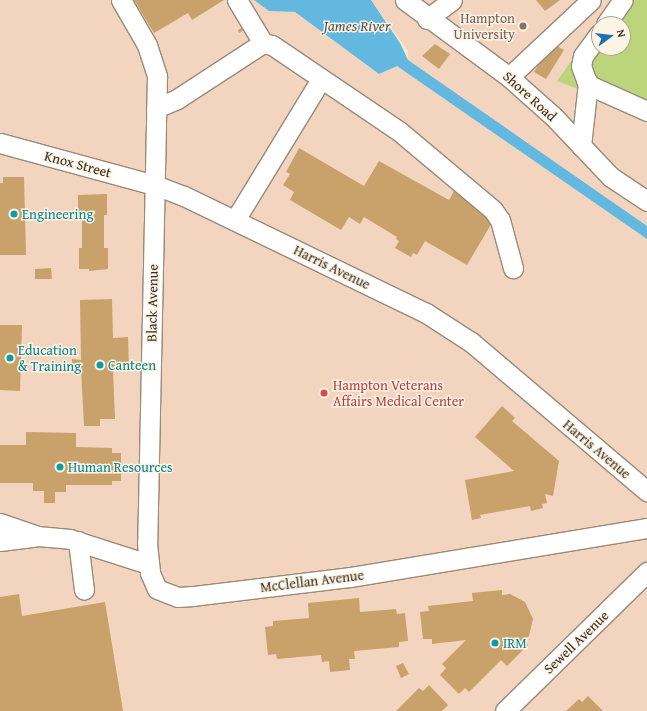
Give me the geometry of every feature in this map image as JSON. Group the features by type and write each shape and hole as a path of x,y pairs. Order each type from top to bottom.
{"street":[{"path":"121,0 154,61 156,108 155,185"},
{"path":"237,0 263,43"},
{"name":"Shore Road","path":"405,0 427,18 449,31 509,77 611,177 647,201"},
{"path":"427,18 452,0"},
{"path":"509,77 591,0"},
{"path":"612,16 623,0"},
{"path":"156,108 177,99 263,43 272,45 399,131 433,158 455,181 493,210 500,220 514,268"},
{"path":"581,146 588,83 581,66 583,56 591,45"},
{"path":"235,220 321,79"},
{"path":"588,83 647,111"},
{"name":"Knox Street","path":"0,142 155,185"},
{"name":"Harris Avenue","path":"155,185 235,220 426,313 459,333 647,491"},
{"name":"Black Avenue","path":"148,564 148,467 155,185"},
{"path":"0,523 37,536 78,541 148,564"},
{"name":"McClellan Avenue","path":"148,564 157,589 178,596 192,596 416,567 647,528"},
{"path":"0,541 37,536"},
{"path":"78,541 84,590"},
{"name":"Sewell Avenue","path":"505,711 647,572"}],"shaded area":[{"name":"Hampton Veterans Affairs Medical Center","path":"0,0 254,0 269,11 295,12 379,74 408,60 408,51 371,0 647,0 647,711 0,711"}],"green space":[{"path":"615,0 647,0 647,116 557,81 591,34 591,56 631,56 631,16 604,16"}],"water":[{"name":"James River","path":"254,0 371,0 400,43 408,60 647,226 647,239 397,66 379,74 295,12 269,11"}],"building":[{"path":"134,0 224,0 192,20 188,13 154,33"},
{"path":"536,0 560,0 545,11"},
{"path":"245,26 247,28 239,33 238,30"},
{"path":"552,43 564,50 546,79 534,72"},
{"path":"435,44 450,54 439,69 422,56"},
{"path":"299,148 364,186 379,161 449,200 454,191 496,216 467,265 425,241 417,255 413,253 411,257 395,248 399,241 396,239 397,237 364,217 360,224 349,217 341,230 290,200 294,192 283,185 290,174 286,172"},
{"name":"Engineering","path":"3,177 24,177 26,255 0,255 0,183 3,183"},
{"path":"107,194 107,215 104,215 104,248 108,248 108,269 89,271 89,269 79,269 79,248 82,248 82,215 78,215 78,195"},
{"path":"51,268 52,279 35,279 35,269"},
{"name":"Canteen","path":"112,299 113,338 128,337 129,370 113,370 115,419 100,419 100,426 84,426 81,369 72,370 72,359 81,360 80,300"},
{"name":"Education & Training","path":"0,325 22,325 20,391 0,390"},
{"path":"502,406 515,418 512,421 559,461 553,496 545,494 547,503 542,504 543,508 531,511 530,506 480,515 481,518 472,520 465,480 514,471 475,437"},
{"name":"Human Resources","path":"26,432 76,433 76,447 112,448 112,453 121,453 121,481 112,481 112,485 66,485 66,492 55,492 55,503 44,503 44,491 33,491 33,483 0,483 0,445 26,445"},
{"name":"IRM","path":"502,590 502,595 510,594 525,602 533,619 529,636 524,641 528,645 507,666 501,660 469,692 465,688 459,694 440,675 446,668 442,664 466,640 432,644 432,639 423,639 420,612 429,611 428,606 473,601 472,593"},
{"path":"19,594 22,616 105,602 123,711 0,711 0,597"},
{"path":"359,598 360,612 396,609 397,614 405,613 408,641 399,642 399,647 354,651 355,659 349,659 350,670 330,672 329,661 322,662 321,655 277,659 276,654 268,655 265,627 273,626 273,621 309,618 308,603"},
{"path":"403,663 409,674 401,678 396,666"},
{"path":"429,685 448,705 442,711 396,711 419,688 423,691"},
{"path":"588,696 603,711 566,711 579,699 582,702"}],"place":[{"name":"Hampton University","path":"523,26"},
{"name":"Engineering","path":"14,214"},
{"name":"Education & Training","path":"10,358"},
{"name":"Canteen","path":"100,365"},
{"name":"Hampton Veterans Affairs Medical Center","path":"324,393"},
{"name":"Human Resources","path":"60,467"},
{"name":"IRM","path":"495,643"}]}
